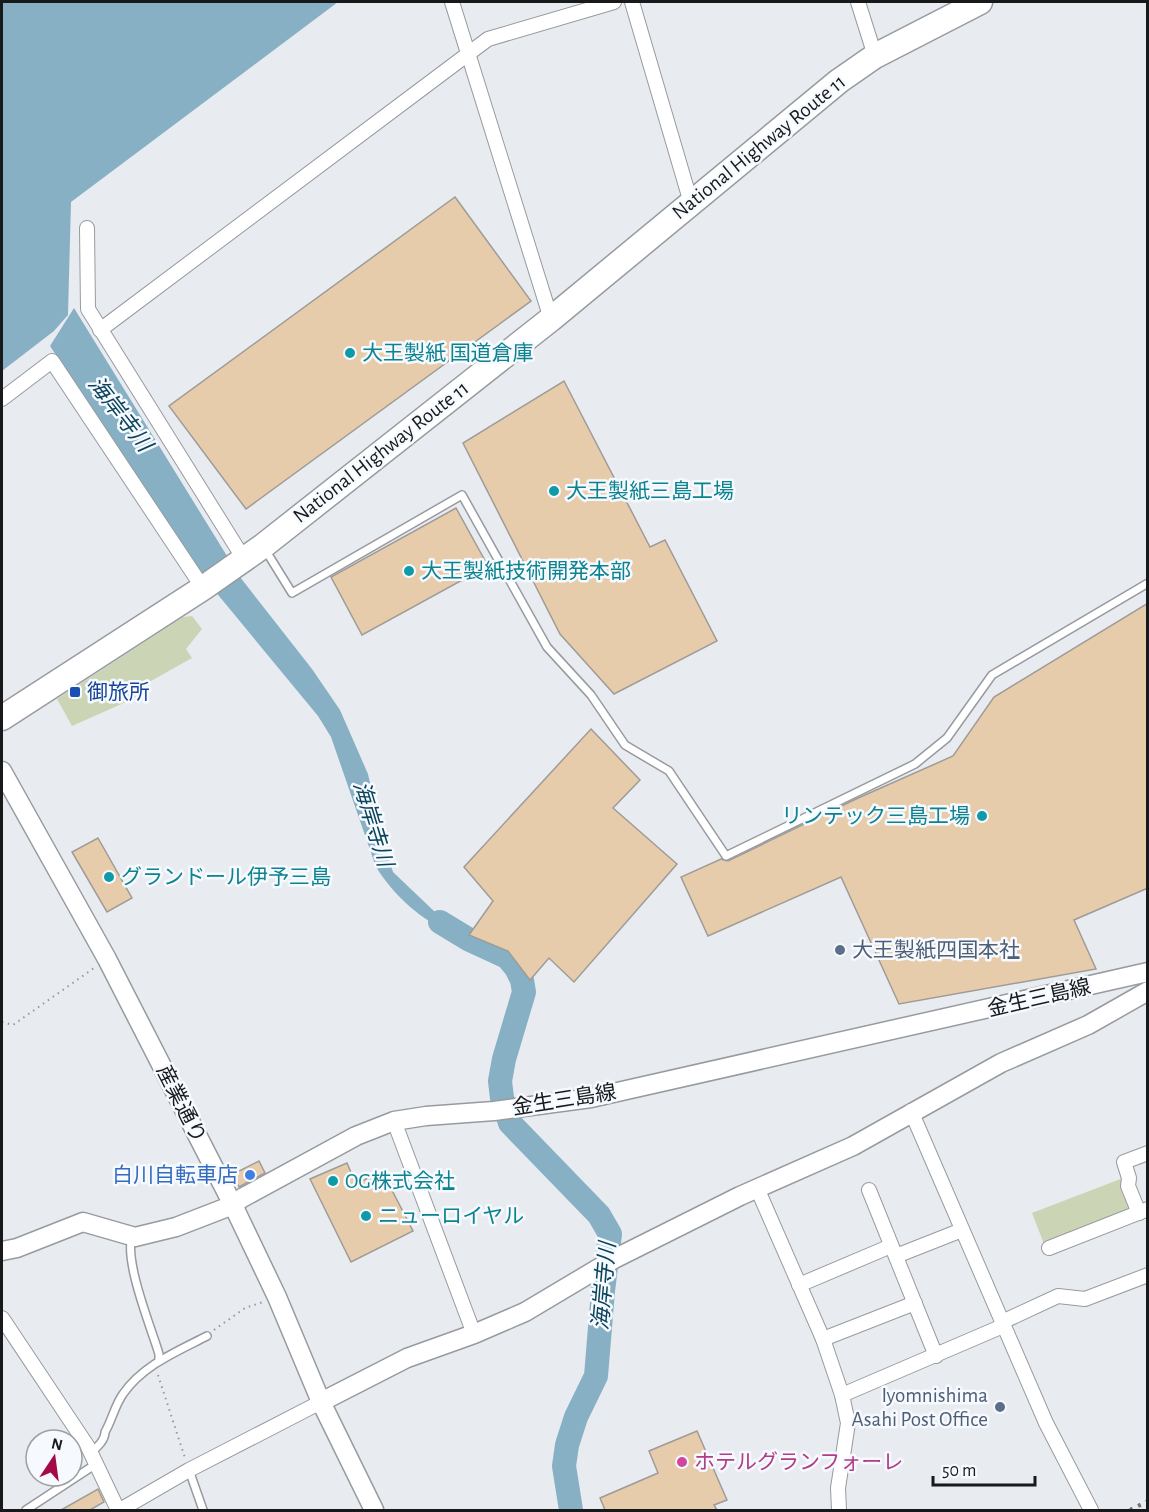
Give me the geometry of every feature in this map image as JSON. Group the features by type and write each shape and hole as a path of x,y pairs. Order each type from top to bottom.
{"highway":[{"name":"National Highway Route 11","path":"2,718 247,557 551,319 831,88 875,56 980,2"}],"street":[{"path":"452,2 551,319"},
{"path":"100,330 488,39 614,2"},
{"path":"632,2 691,203"},
{"path":"858,2 875,56"},
{"path":"87,228 88,309 247,557"},
{"path":"2,399 52,361 205,586"},
{"name":"産業通り","path":"2,771 107,959 233,1204 277,1297 321,1402 374,1510"},
{"name":"金生三島線","path":"2,1251 17,1248 83,1222 135,1237 176,1227 233,1204 356,1136 394,1121 426,1116 494,1112 591,1098 1148,972"},
{"path":"2,1318 93,1458 119,1510 189,1470 407,1358 474,1334 525,1312 607,1263 757,1188 853,1146 1001,1063 1088,1025 1148,991"},
{"path":"911,1112 1046,1423 1091,1510"},
{"path":"394,1121 474,1334"},
{"path":"1148,1153 1124,1162 1129,1178 1128,1186 1143,1211 1148,1226"},
{"path":"757,1188 823,1340 842,1395 848,1423 838,1488 839,1510"},
{"path":"869,1190 936,1356"},
{"path":"1049,1248 1143,1211"},
{"path":"799,1285 893,1251 962,1230"},
{"path":"842,1395 936,1356 1058,1296 1084,1299 1148,1275"},
{"path":"823,1340 915,1303"}],"lane":[{"path":"247,557 291,593 462,495 548,647 591,695 625,745 669,771 726,856 915,764 947,738 992,675 1148,583"},
{"path":"132,1236 129,1245 131,1262 159,1354 157,1363"},
{"path":"26,1510 93,1458 124,1393 157,1363 207,1336"},
{"path":"189,1470 203,1510"}],"path":[{"path":"2,1022 13,1024 107,959"},
{"path":"207,1336 245,1308 277,1297"},
{"path":"157,1363 157,1374 189,1470"}],"green space":[{"path":"192,616 202,629 186,649 192,658 142,686 135,698 72,726 57,699 183,617"},
{"path":"1123,1178 1131,1211 1044,1244 1032,1213"}],"water":[{"path":"2,2 338,2 71,202 68,315 54,331 2,371"},
{"path":"74,308 240,577 312,669 340,710 368,774 385,848 393,872 436,913 470,929 465,941 415,911 385,880 376,867 331,737 318,716 200,573 50,346"}],"building":[{"name":"大王製紙 国道倉庫","path":"455,197 531,301 246,509 169,406"},
{"name":"大王製紙三島工場","path":"564,381 650,547 665,540 717,641 614,694 560,634 463,443"},
{"name":"大王製紙技術開発本部","path":"456,508 488,566 362,635 331,577"},
{"name":"リンテック三島工場","path":"1148,603 1148,888 1074,920 1096,969 899,1004 841,877 708,936 681,877 721,859 728,861 856,799 953,756 994,697"},
{"path":"591,729 640,780 613,808 677,864 574,982 549,958 530,980 508,951 469,935 493,901 464,867"},
{"name":"グランドール伊予三島","path":"98,838 132,898 107,912 72,852"},
{"name":"白川自転車店","path":"259,1161 265,1173 239,1187 233,1174"},
{"name":"ニューロイヤル","path":"347,1163 356,1184 382,1171 413,1231 351,1262 310,1179"},
{"name":"ホテルグランフォーレ","path":"697,1431 727,1500 714,1505 717,1510 605,1510 600,1498 658,1473 649,1451"},
{"path":"98,1489 104,1502 90,1510 61,1510"}],"waterway":[{"name":"海岸寺川","path":"440,922 468,939 507,957 516,968 522,980 524,992 504,1059 500,1081 502,1098 510,1123 599,1215 610,1234 596,1376 576,1417 567,1445 564,1466 571,1510"}],"railway":[{"path":"1130,1510 1148,1501"}],"place":[{"name":"大王製紙 国道倉庫","path":"350,353"},
{"name":"大王製紙三島工場","path":"554,491"},
{"name":"大王製紙技術開発本部","path":"409,571"},
{"name":"御旅所","path":"75,692"},
{"name":"リンテック三島工場","path":"982,816"},
{"name":"グランドール伊予三島","path":"109,877"},
{"name":"大王製紙四国本社","path":"840,950"},
{"name":"白川自転車店","path":"250,1175"},
{"name":"OG株式会社","path":"333,1181"},
{"name":"ニューロイヤル","path":"366,1216"},
{"name":"Iyomnishima Asahi Post Office","path":"1000,1407"},
{"name":"ホテルグランフォーレ","path":"682,1462"}]}
